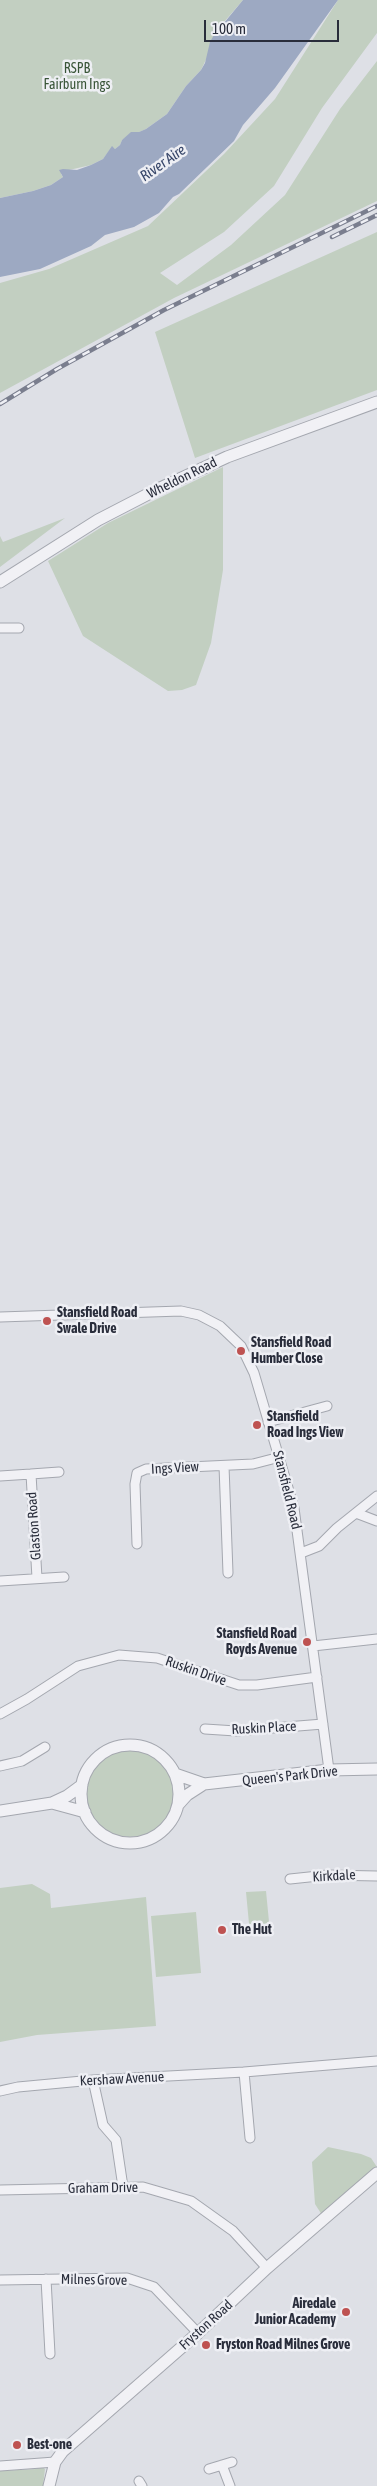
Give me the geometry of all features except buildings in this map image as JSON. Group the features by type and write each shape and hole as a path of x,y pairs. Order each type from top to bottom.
{"street":[{"name":"Wheldon Road","path":"0,582 98,520 156,490 227,457 377,402"},
{"path":"0,628 19,628"},
{"name":"Stansfield Road","path":"0,1317 164,1310 181,1311 199,1315 220,1326 241,1346 254,1373 294,1508 329,1770"},
{"path":"268,1422 327,1406"},
{"name":"Ings View","path":"137,1544 135,1484 137,1473 146,1469 252,1464 280,1457"},
{"path":"224,1466 228,1573"},
{"name":"Glaston Road","path":"0,1476 59,1472"},
{"name":"Glaston Road","path":"31,1474 37,1578"},
{"path":"301,1553 319,1546 377,1496"},
{"path":"356,1513 377,1521"},
{"name":"Glaston Road","path":"0,1581 64,1577"},
{"path":"313,1646 377,1639"},
{"name":"Ruskin Drive","path":"0,1714 27,1700 60,1676 78,1666 119,1655 157,1658 223,1682 239,1685 257,1685 317,1677"},
{"name":"Ruskin Place","path":"205,1729 236,1731 323,1724"},
{"path":"52,1802 85,1812 82,1785 86,1772 99,1756 108,1750 129,1744 155,1751 167,1761 175,1774 179,1790 178,1805"},
{"path":"0,1766 22,1761 45,1747"},
{"name":"Queen's Park Drive","path":"175,1774 204,1784 329,1770 377,1769"},
{"name":"Queen's Park Drive","path":"85,1812 91,1823 102,1834 117,1841 132,1843 148,1840 161,1832 172,1820 178,1805 187,1795 204,1784"},
{"path":"0,1811 52,1802 67,1796 82,1785"},
{"name":"Kirkdale","path":"290,1879 328,1875 377,1876"},
{"name":"Kershaw Avenue","path":"0,2091 18,2087 93,2080 244,2072 377,2061"},
{"path":"244,2072 250,2138"},
{"path":"93,2080 103,2125 116,2140 123,2187"},
{"name":"Fryston Road","path":"49,2486 55,2462 63,2451 198,2333 267,2268 377,2174"},
{"name":"Graham Drive","path":"0,2190 142,2187 191,2201 233,2230 267,2268"},
{"name":"Milnes Grove","path":"0,2280 127,2278 154,2287 198,2333"},
{"path":"46,2279 50,2354"},
{"path":"0,2466 55,2462"},
{"path":"209,2469 232,2462"},
{"path":"222,2465 230,2486"}],"green space":[{"name":"RSPB Fairburn Ings","path":"0,0 243,0 224,22 201,70 186,86 167,114 146,129 122,140 115,149 112,147 103,159 91,165 69,170 61,174 63,177 51,185 0,198"},
{"path":"338,0 377,0 377,33 322,108 274,186 224,232 160,273 177,285 231,245 285,195 340,109 377,61 377,201 174,298 0,393 0,283 49,269 148,226 224,154 275,99"},
{"path":"377,232 377,390 195,458 155,332"},
{"path":"223,467 223,570 211,643 196,685 182,690 168,691 83,636 48,561 108,523"},
{"path":"65,518 0,567 0,536 3,542"},
{"path":"121,1749 139,1749 155,1756 167,1768 174,1784 174,1802 167,1818 155,1830 139,1837 121,1837 105,1830 93,1818 86,1802 86,1784 93,1768 105,1756"},
{"path":"32,1884 50,1894 51,1908 146,1897 156,2026 37,2035 0,2042 0,1888"},
{"path":"266,1891 270,1932 250,1934 246,1892"},
{"path":"196,1912 201,1973 156,1977 151,1916"},
{"path":"328,2147 371,2158 377,2167 322,2215 315,2204 312,2162"},
{"path":"40,2465 45,2469 43,2486 0,2486 0,2471 36,2469"}],"water":[{"name":"River Aire","path":"243,0 338,0 275,88 243,125 234,141 179,194 173,197 159,213 134,227 105,235 91,246 40,269 0,277 0,198 51,185 63,177 59,170 77,170 103,159 112,146 115,149 131,132 139,132 146,129 167,114 186,86 201,70 214,35"}],"railway":[{"path":"0,404 57,369 164,310 377,206"},
{"path":"332,237 377,215"}],"place":[{"name":"Stansfield Road Swale Drive","path":"47,1321"},
{"name":"Stansfield Road Humber Close","path":"241,1351"},
{"name":"Stansfield Road Ings View","path":"257,1425"},
{"name":"Stansfield Road Royds Avenue","path":"307,1642"},
{"name":"The Hut","path":"222,1930"},
{"name":"Airedale Junior Academy","path":"346,2312"},
{"name":"Fryston Road Milnes Grove","path":"206,2345"},
{"name":"Best-one","path":"17,2445"}]}
